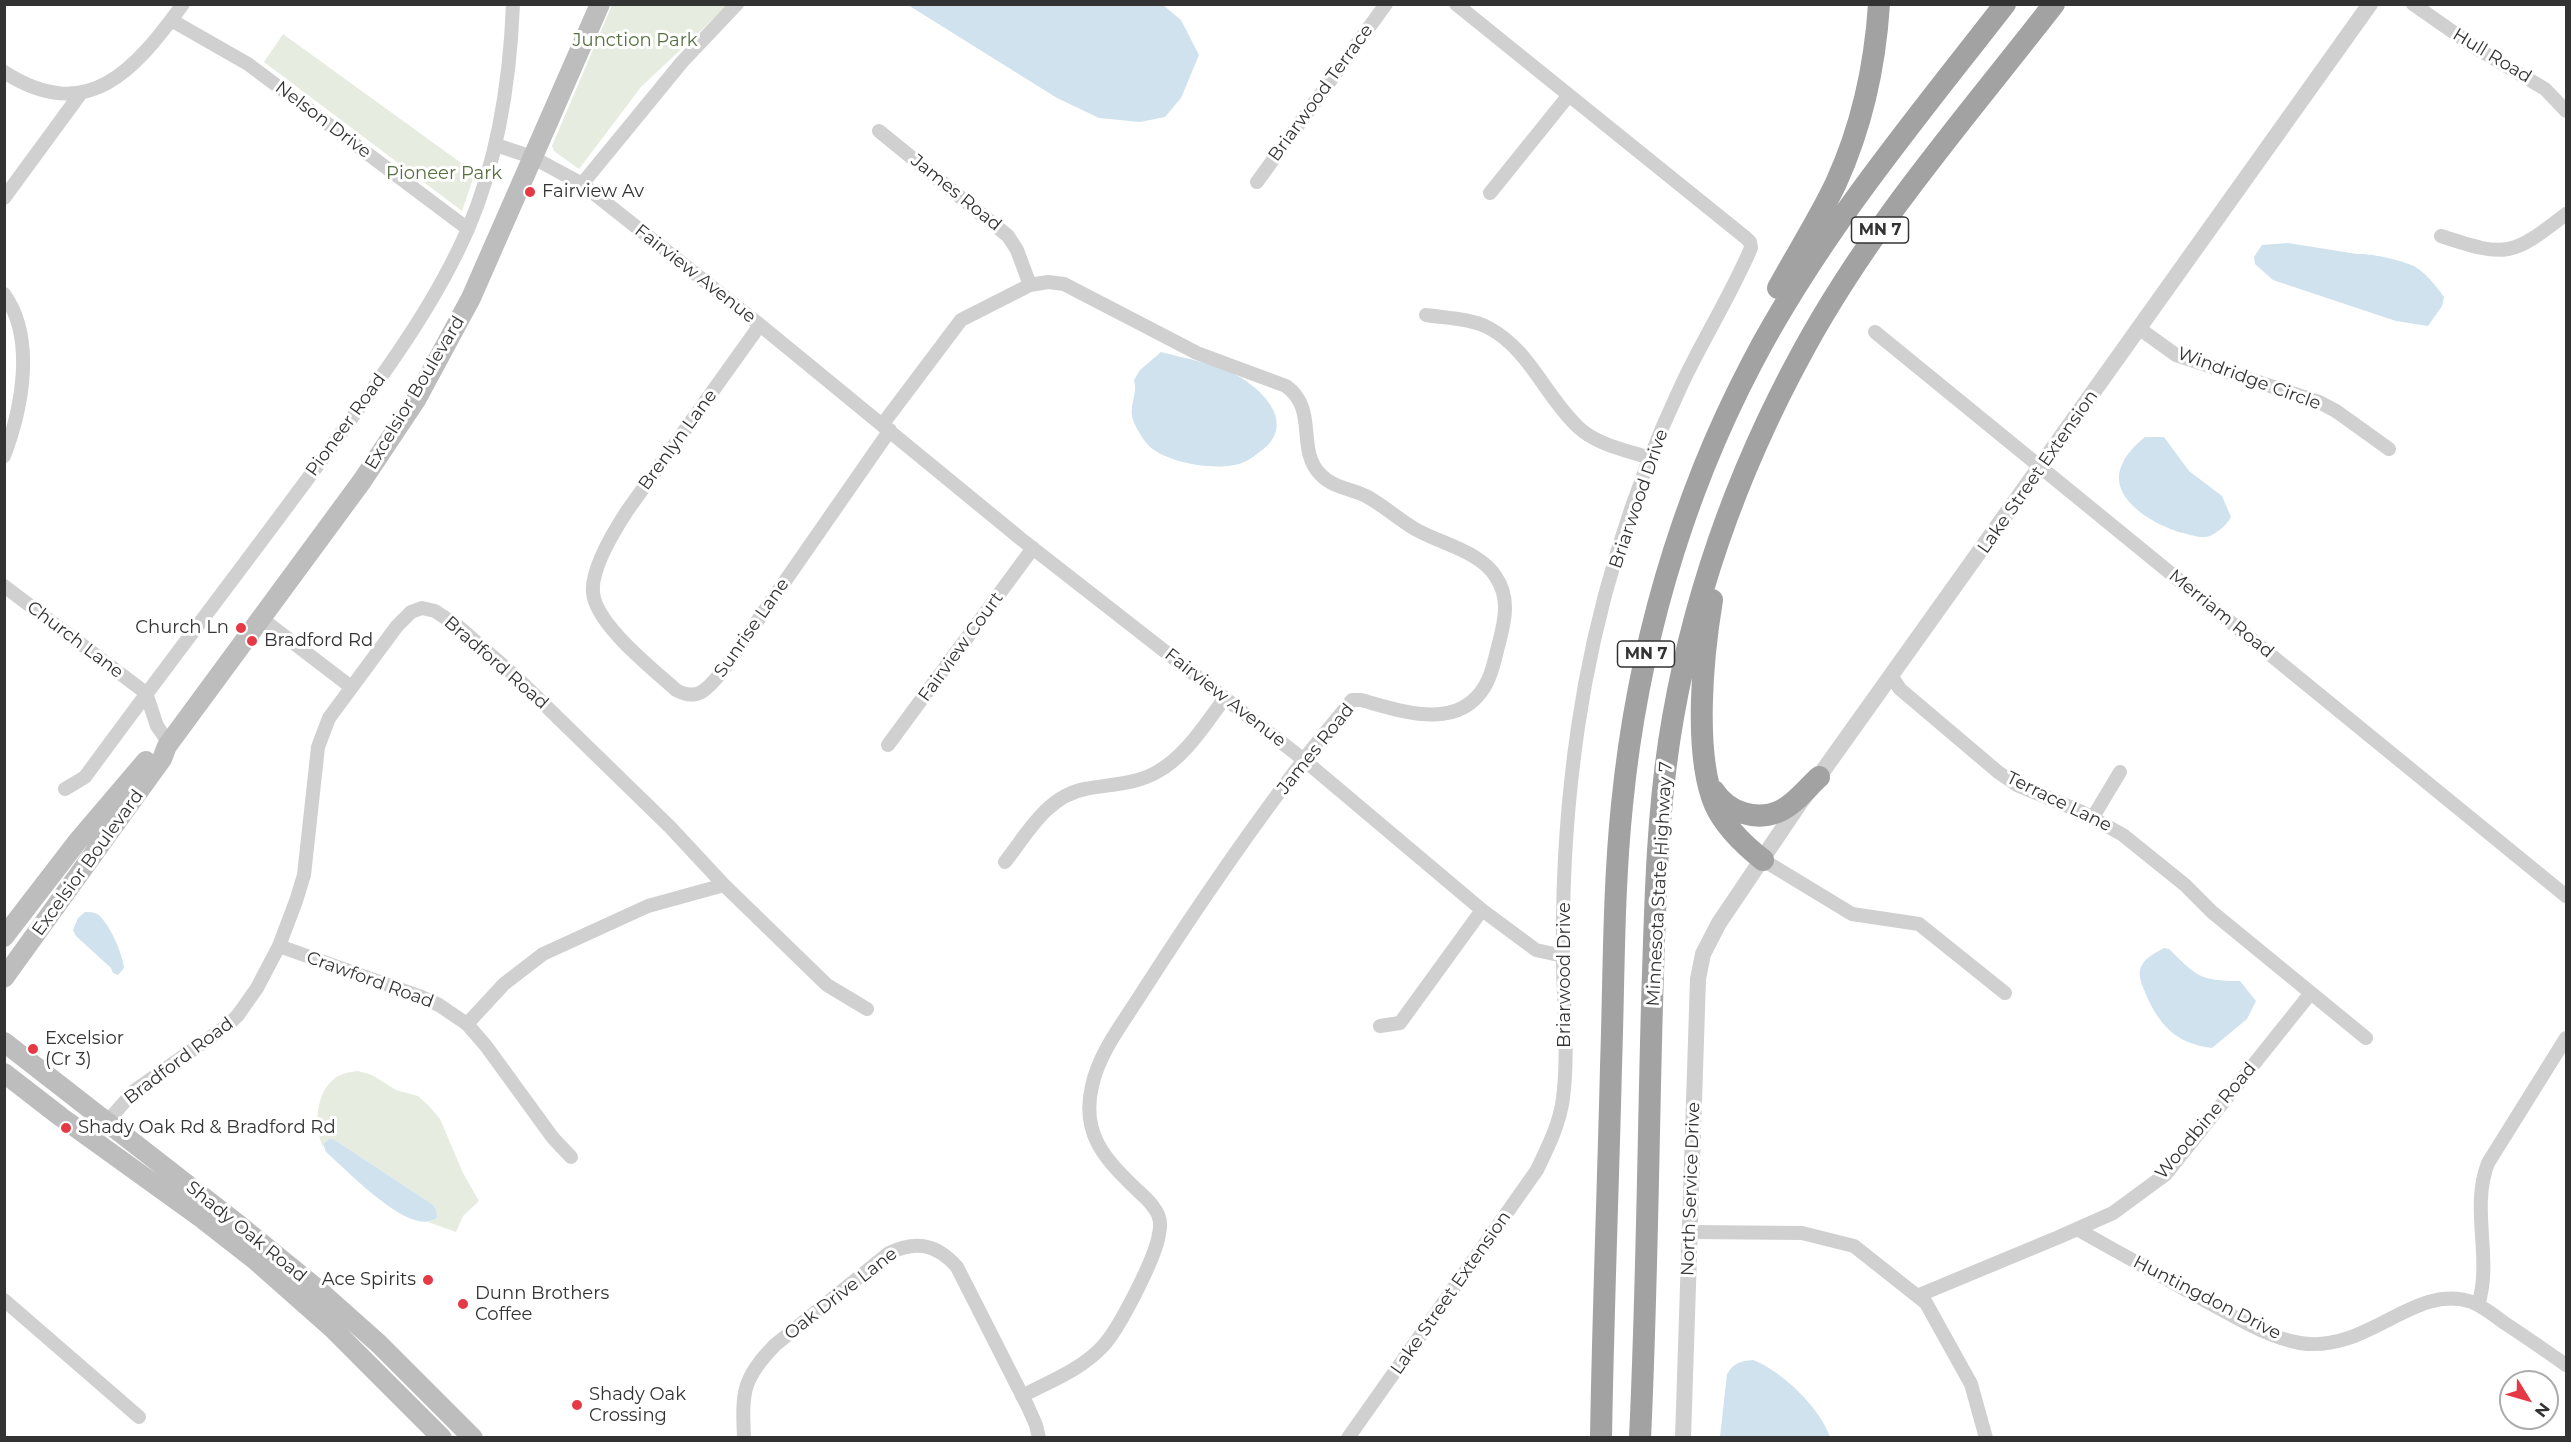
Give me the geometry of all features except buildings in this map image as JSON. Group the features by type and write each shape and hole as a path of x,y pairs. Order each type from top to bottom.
{"highway":[{"path":"1705,463 1743,358 1836,183 1846,159 1871,78 1879,4"},
{"name":"MN 7","path":"1601,1437 1615,922 1622,807 1630,740 1649,641 1674,549 1705,463 1750,365 1813,258 1867,182 2005,4"},
{"name":"Minnesota State Highway 7","path":"1640,1437 1655,919 1662,792 1688,642 1717,546 1742,478 1800,356 1851,272 1912,187 2054,4"},
{"path":"1742,478 1716,579 1705,657 1702,706 1709,782 1715,804 1728,826 1763,860"},
{"path":"1709,782 1716,794 1731,808 1740,813 1761,815 1780,811 1819,777"}],"main road":[{"name":"Excelsior Boulevard","path":"4,985 9,971 109,835 162,759 168,744 382,453 416,400 471,298 600,4"},
{"name":"Excelsior Boulevard","path":"4,937 77,842 153,752 168,744"},
{"path":"4,922 32,886 77,842"},
{"path":"4,1031 7,1038 24,1057"},
{"name":"Shady Oak Road","path":"4,1042 315,1287 387,1351 473,1437"},
{"name":"Shady Oak Road","path":"8,1077 187,1207 254,1259 332,1328 442,1437"}],"street":[{"path":"4,72 41,90 62,94 81,93 118,79 133,66 183,4"},
{"name":"Pioneer Road","path":"65,789 85,777 293,498 383,374 432,300 468,228 496,145 506,90 513,4"},
{"path":"582,184 682,62 737,4"},
{"name":"Briarwood Terrace","path":"1257,182 1386,4"},
{"name":"Briarwood Drive","path":"1456,4 1750,242 1748,253 1680,387 1650,458 1615,562 1594,641 1578,725 1569,802 1563,956 1565,1055 1563,1099 1549,1146"},
{"name":"Lake Street Extension","path":"1708,942 1819,777 2370,4"},
{"name":"Hull Road","path":"2413,4 2476,48 2545,88 2566,111"},
{"name":"Nelson Drive","path":"171,20 248,64 468,228"},
{"path":"4,198 81,93"},
{"path":"1490,193 1569,95"},
{"name":"James Road","path":"879,131 1008,236 1017,250 1030,285 1048,282 1064,284 1197,353 1286,386 1296,393 1301,402 1310,459 1323,478 1368,497 1416,529 1483,563 1496,576 1504,593 1506,610 1491,673 1481,693 1473,701 1453,712 1431,716 1352,700 1304,760 1229,863 1165,957 1101,1060 1091,1086 1090,1113 1097,1144 1107,1161 1155,1208 1160,1220 1159,1234 1154,1253 1115,1330 1102,1347 1078,1368 1022,1396"},
{"name":"Fairview Avenue","path":"496,145 532,157 582,184 760,325 1033,548 1304,760 1482,910 1536,950 1563,956"},
{"path":"2441,236 2486,250 2504,251 2522,246 2566,214"},
{"name":"Sunrise Lane","path":"602,558 592,591 597,607 603,616 642,659 676,690 686,696 697,695 710,685 724,669 961,320 1030,285"},
{"path":"4,294 17,319 23,370 14,430 4,456"},
{"path":"1426,315 1486,326 1500,334 1523,356 1579,427 1605,443 1650,458"},
{"name":"Brenlyn Lane","path":"602,558 613,532 627,511 760,325"},
{"name":"Windridge Circle","path":"2140,329 2176,355 2319,402 2336,411 2389,449"},
{"name":"Merriam Road","path":"1875,332 2566,896"},
{"name":"Fairview Court","path":"888,745 1033,548"},
{"name":"Church Lane","path":"4,586 146,693"},
{"name":"Bradford Road","path":"106,1122 134,1091 238,1015 257,988 279,946 304,876 318,747 329,718 411,612 422,608 435,611 459,627 514,675 827,985 867,1009"},
{"path":"261,618 351,687"},
{"name":"Terrace Lane","path":"1892,677 1900,689 1998,772 2038,795 2093,817 2124,835 2310,994 2366,1038"},
{"path":"146,693 157,726 168,744"},
{"path":"1005,862 1053,803 1068,794 1141,779 1170,764 1184,751 1225,698"},
{"path":"2093,817 2120,772"},
{"path":"1763,860 1852,914 1919,924 2005,993"},
{"path":"467,1024 504,984 543,954 648,906 724,885"},
{"path":"1380,1026 1400,1023 1482,910"},
{"name":"North Service Drive","path":"1683,1437 1698,980 1708,942"},
{"name":"Crawford Road","path":"279,946 419,996 439,1005 467,1024 486,1046 553,1138 571,1157"},
{"name":"Woodbine Road","path":"1917,1296 2113,1213 2166,1174 2310,994"},
{"path":"2478,1305 2482,1283 2479,1194 2482,1178 2492,1156 2566,1038"},
{"name":"Lake Street Extension","path":"1348,1437 1523,1191 1549,1146"},
{"name":"Huntingdon Drive","path":"2076,1229 2259,1329 2298,1343 2319,1345 2341,1341 2361,1334 2434,1299 2453,1297 2478,1305 2566,1365"},
{"path":"1690,1232 1802,1233 1854,1246 1926,1303 1971,1384 1986,1437"},
{"name":"Oak Drive Lane","path":"744,1437 743,1403 746,1383 758,1363 775,1345 889,1252 903,1246 918,1244 934,1247 957,1267 1036,1425 1039,1437"},
{"path":"4,1300 139,1417"}],"green space":[{"name":"Junction Park","path":"612,5 728,5 641,87 579,169 554,151 552,146"},
{"name":"Pioneer Park","path":"283,34 475,173 462,211 264,62"},
{"path":"358,1071 372,1075 396,1090 418,1096 440,1119 463,1173 479,1201 463,1216 456,1232 428,1222 433,1220 436,1209 432,1204 335,1140 323,1144 323,1147 318,1130 318,1111 323,1092 328,1084 338,1076"}],"water":[{"path":"908,5 1163,5 1181,20 1199,55 1181,98 1165,117 1140,122 1099,118 1057,98"},
{"path":"2288,243 2377,256 2414,266 2427,276 2444,297 2442,306 2428,326 2396,321 2273,280 2255,264 2254,257 2262,245"},
{"path":"1161,352 1221,368 1251,384 1269,402 1274,412 1277,423 1275,434 1269,444 1244,462 1231,466 1189,464 1162,455 1151,448 1142,438 1133,419 1134,380 1140,370"},
{"path":"2145,437 2164,437 2189,471 2222,496 2231,517 2222,528 2207,537 2183,533 2150,519 2129,502 2119,481 2120,470 2130,452"},
{"path":"85,912 100,916 114,937 124,968 118,975 113,973 111,968 76,936 73,930 78,918"},
{"path":"2164,948 2169,949 2200,975 2216,980 2240,981 2256,1001 2247,1019 2212,1048 2199,1046 2178,1037 2162,1023 2150,1003 2141,982 2141,968 2149,957"},
{"path":"330,1139 335,1140 432,1204 436,1209 437,1217 426,1222 412,1219 379,1199 326,1152 323,1144"},
{"path":"1753,1360 1776,1373 1799,1392 1818,1414 1830,1437 1720,1437 1727,1374 1738,1363"}],"place":[{"name":"Fairview Av","path":"530,192"},
{"name":"Church Ln","path":"241,628"},
{"name":"Bradford Rd","path":"252,641"},
{"name":"Excelsior (Cr 3)","path":"33,1049"},
{"name":"Shady Oak Rd & Bradford Rd","path":"66,1128"},
{"name":"Ace Spirits","path":"428,1280"},
{"name":"Dunn Brothers Coffee","path":"463,1304"},
{"name":"Shady Oak Crossing","path":"577,1405"}]}
